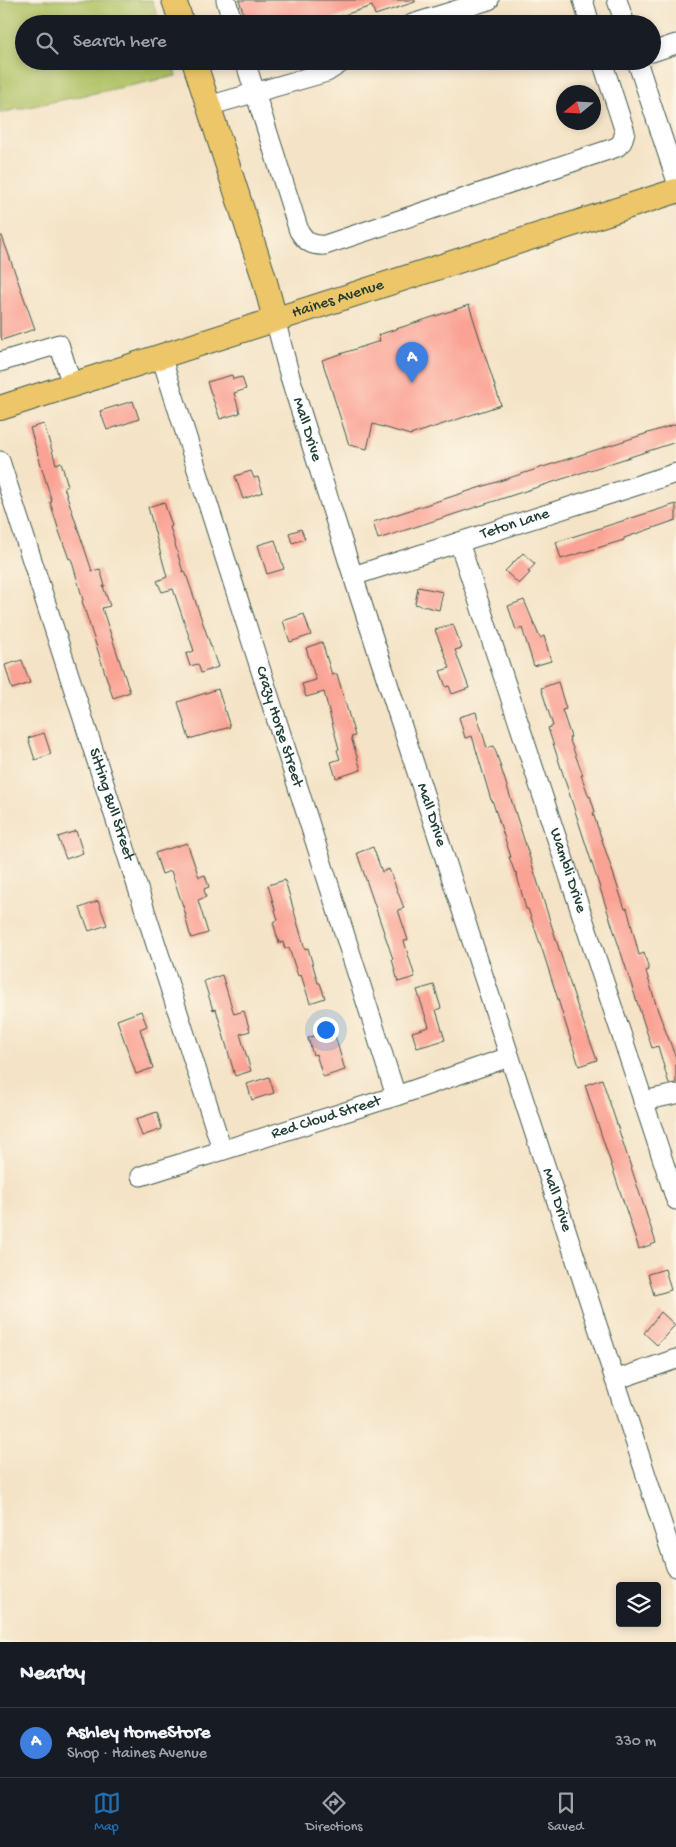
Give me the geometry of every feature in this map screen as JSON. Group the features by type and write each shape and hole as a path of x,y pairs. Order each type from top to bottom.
{"main road":[{"path":"174,0 179,15"},
{"name":"Mall Drive","path":"197,70 264,278 275,319"},
{"name":"Haines Avenue","path":"0,408 676,191"}],"street":[{"path":"226,0 230,15"},
{"path":"441,15 489,0"},
{"path":"583,0 587,15"},
{"path":"617,0 621,15"},
{"path":"661,49 676,44"},
{"path":"248,70 299,231 304,240 314,246 325,245 617,147 622,142 625,132 605,70"},
{"path":"208,106 331,70"},
{"path":"640,70 676,179"},
{"name":"Mall Drive","path":"275,319 290,377 353,576 676,1567"},
{"path":"0,362 59,344 72,385"},
{"name":"Crazy Horse Street","path":"161,356 396,1096"},
{"name":"Sitting Bull Street","path":"0,461 222,1149"},
{"name":"Teton Lane","path":"353,576 676,473"},
{"name":"Wambli Drive","path":"459,542 676,1200"},
{"name":"Red Cloud Street","path":"141,1176 222,1149 396,1096 509,1056"},
{"path":"643,1101 676,1094"},
{"path":"615,1380 676,1359"}],"green space":[{"path":"0,0 152,0 157,15 15,15 15,70 174,70 176,76 0,113"}],"building":[{"path":"239,0 415,0 415,2 375,15 372,6 344,15 244,15"},
{"path":"0,236 2,236 35,329 2,340 0,333"},
{"path":"469,305 501,405 410,435 373,424 367,449 349,445 322,360 380,341 378,335"},
{"path":"232,375 233,379 242,377 246,389 234,393 240,413 220,419 207,382"},
{"path":"133,401 139,419 107,430 100,411"},
{"path":"44,424 56,464 61,462 68,486 64,487 92,571 100,569 105,586 103,586 110,606 102,608 130,692 113,698 82,601 71,558 69,559 50,502 52,502 30,428"},
{"path":"676,424 676,442 378,539 373,522"},
{"path":"251,471 254,478 258,477 263,492 243,499 235,476"},
{"path":"164,502 183,572 185,571 218,667 201,673 198,664 190,666 186,654 194,651 173,589 162,592 157,581 167,577 148,507"},
{"path":"676,504 676,520 624,538 624,540 561,559 556,542"},
{"path":"301,529 305,539 292,543 289,533"},
{"path":"275,540 284,569 267,574 258,545"},
{"path":"523,553 535,564 528,572 530,573 519,584 505,571"},
{"path":"418,587 443,592 439,610 415,604"},
{"path":"524,600 540,638 544,636 551,661 534,666 522,628 516,630 508,606"},
{"path":"304,614 311,635 290,642 283,621"},
{"path":"453,624 462,648 455,650 469,688 452,694 449,686 446,687 440,671 450,668 435,630"},
{"path":"322,642 332,675 337,674 355,736 351,737 361,770 336,778 331,762 340,759 337,750 339,749 324,692 306,697 302,684 316,680 306,648"},
{"path":"22,660 30,683 12,689 5,665"},
{"path":"558,682 566,709 562,710 571,737 569,738 590,796 595,812 593,813 625,909 627,908 639,955 644,953 649,970 646,971 658,1011 676,1058 676,1083 669,1084 658,1046 652,1048 548,728 553,726 541,688"},
{"path":"218,689 230,727 189,739 178,702"},
{"path":"476,712 487,748 494,746 577,1005 597,1060 579,1066 543,952 528,909 526,909 516,872 509,857 511,857 491,800 472,736 465,738 459,717"},
{"path":"44,733 51,754 35,760 28,738"},
{"path":"76,831 83,853 66,859 58,837"},
{"path":"187,843 199,877 205,875 209,887 204,889 206,897 198,900 208,933 191,938 186,915 171,871 162,874 155,853"},
{"path":"373,847 382,872 389,869 404,908 398,910 408,940 404,941 415,977 398,982 393,959 357,853"},
{"path":"285,880 305,949 308,948 318,983 320,983 325,998 310,1003 301,975 298,976 289,948 285,949 283,942 279,943 273,922 278,920 268,885"},
{"path":"98,901 107,925 89,931 80,908"},
{"path":"222,975 234,1014 244,1011 250,1031 240,1034 251,1071 235,1076 216,1009 213,1010 204,981"},
{"path":"434,985 441,1008 436,1010 445,1040 417,1048 412,1032 429,1027 417,990"},
{"path":"141,1011 147,1026 140,1029 153,1068 136,1074 117,1020"},
{"path":"333,1029 345,1070 323,1077 316,1054 313,1055 308,1038"},
{"path":"269,1077 274,1093 252,1100 247,1084"},
{"path":"602,1079 656,1243 639,1249 585,1085"},
{"path":"157,1112 162,1129 142,1136 136,1119"},
{"path":"665,1269 671,1290 654,1295 648,1274"},
{"path":"661,1312 675,1325 657,1345 644,1333"}],"place":[{"name":"Ashley HomeStore","path":"412,383"}]}
